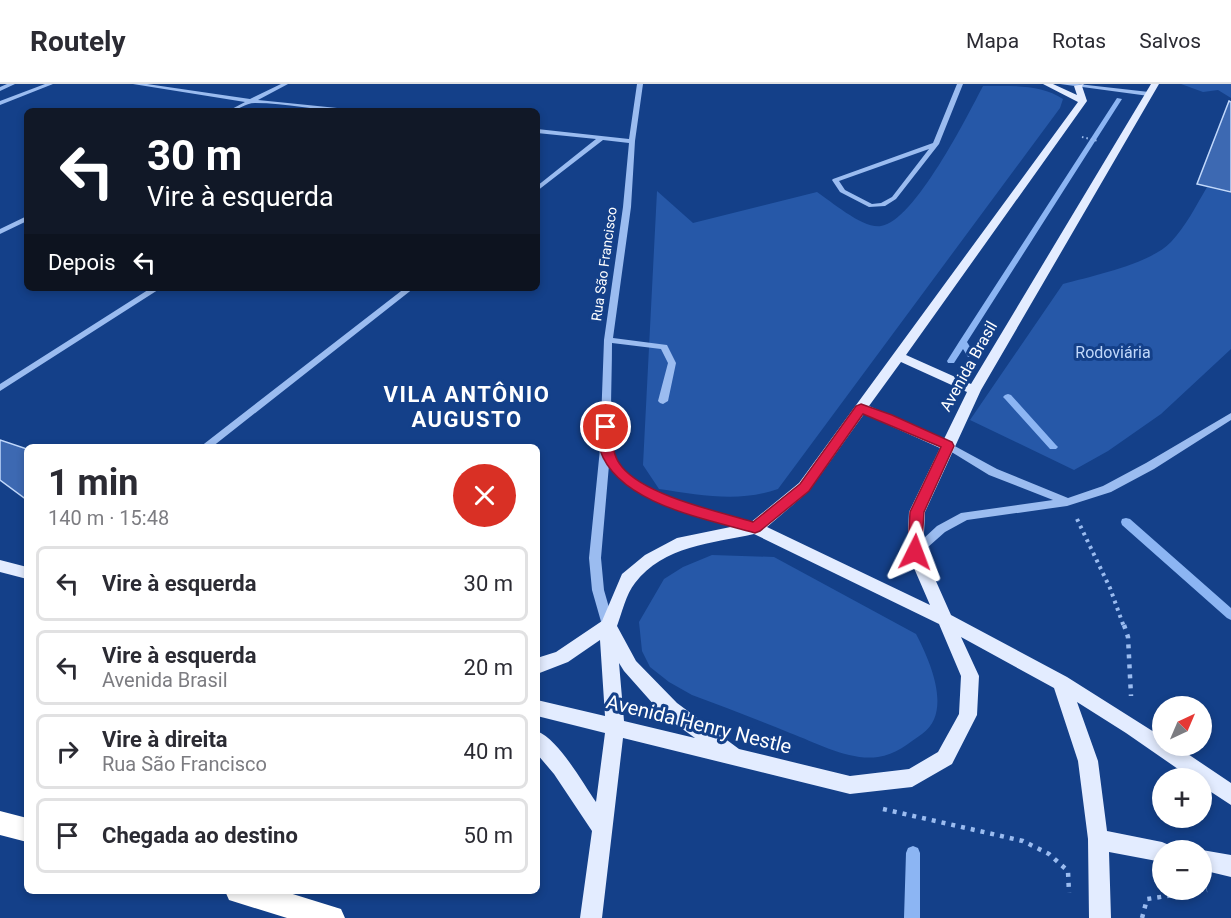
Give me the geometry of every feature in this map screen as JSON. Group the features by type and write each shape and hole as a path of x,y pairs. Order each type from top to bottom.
{"highway":[{"path":"0,823 24,829"},
{"path":"248,894 332,918"}],"main road":[{"path":"1047,84 1083,101"},
{"path":"591,918 615,728 608,626 628,579 651,559 677,544 755,528 804,487 1083,101 1079,85"},
{"name":"Avenida Brasil","path":"850,785 912,778 945,758 968,715 970,676 915,552 917,512 974,390 1152,89"},
{"path":"898,356 974,390"},
{"path":"861,408 948,446"},
{"path":"755,528 946,620 1061,683 1133,727 1231,795"},
{"path":"0,566 24,572"},
{"path":"540,665 562,657 608,626"},
{"path":"608,626 630,666 670,709 739,759"},
{"path":"1061,683 1088,761 1098,839 1100,918"},
{"name":"Avenida Henry Nestle","path":"540,709 850,785"},
{"path":"540,743 561,766 602,829"},
{"path":"1098,839 1152,850"},
{"path":"1212,862 1231,866"}],"street":[{"path":"0,89 12,84"},
{"path":"0,103 50,84"},
{"path":"136,84 251,101 318,108"},
{"path":"237,108 285,84"},
{"name":"Rua São Francisco","path":"608,626 598,590 596,558 605,449 608,340 627,207 632,141 640,84"},
{"path":"936,144 835,180 842,191 871,206 883,205 894,198 936,144 960,84"},
{"path":"1063,84 1152,89"},
{"path":"540,131 632,141"},
{"path":"540,187 603,137"},
{"path":"0,232 24,220"},
{"path":"0,388 152,291"},
{"path":"209,444 406,291"},
{"path":"608,340 664,347 672,363 663,401"},
{"path":"915,552 941,529 965,516 1067,502 1107,489 1150,466 1231,416"},
{"path":"948,446 993,472 1067,502"},
{"path":"605,449 618,471 640,488 678,505 755,528"}],"path":[{"path":"1079,136 1106,143"},
{"path":"1067,502 1106,578 1128,638 1133,727"},
{"path":"878,808 1023,841 1049,854 1068,871 1069,895"},
{"path":"1142,918 1147,899 1152,898"}],"green space":[{"path":"1181,84 1231,84 1231,98 1218,90 1203,92"},
{"path":"983,86 1035,88 1063,99 1060,108 778,489 734,497 659,489 643,465 657,191 693,223 817,192 857,219 874,226 881,226 894,220 909,207 924,188 953,142"},
{"name":"Rodoviária","path":"1207,187 1231,193 1231,349 1161,414 1108,451 1074,470 970,420 1063,284 1135,263 1162,250 1181,229"},
{"path":"712,555 774,557 916,634 936,686 936,713 931,724 922,734 890,754 867,758 833,750 692,695 669,682 650,667 642,651 639,622 664,579 683,567"}],"building":[{"path":"1229,101 1231,102 1231,192 1197,184"},
{"path":"0,440 24,448 24,498 0,480"}],"waterway":[{"path":"963,342 1119,99"},
{"path":"951,361 963,342"},
{"path":"963,342 971,355"},
{"path":"1008,397 1053,447"},
{"path":"1126,522 1231,615"},
{"path":"912,918 913,853"}],"district":[{"name":"VILA ANTÔNIO AUGUSTO","path":"467,406"}],"route":[{"path":"606,427 605,449 618,471 640,488 678,505 755,528 804,487 861,408 888,418 948,446 917,512 915,552"}]}
